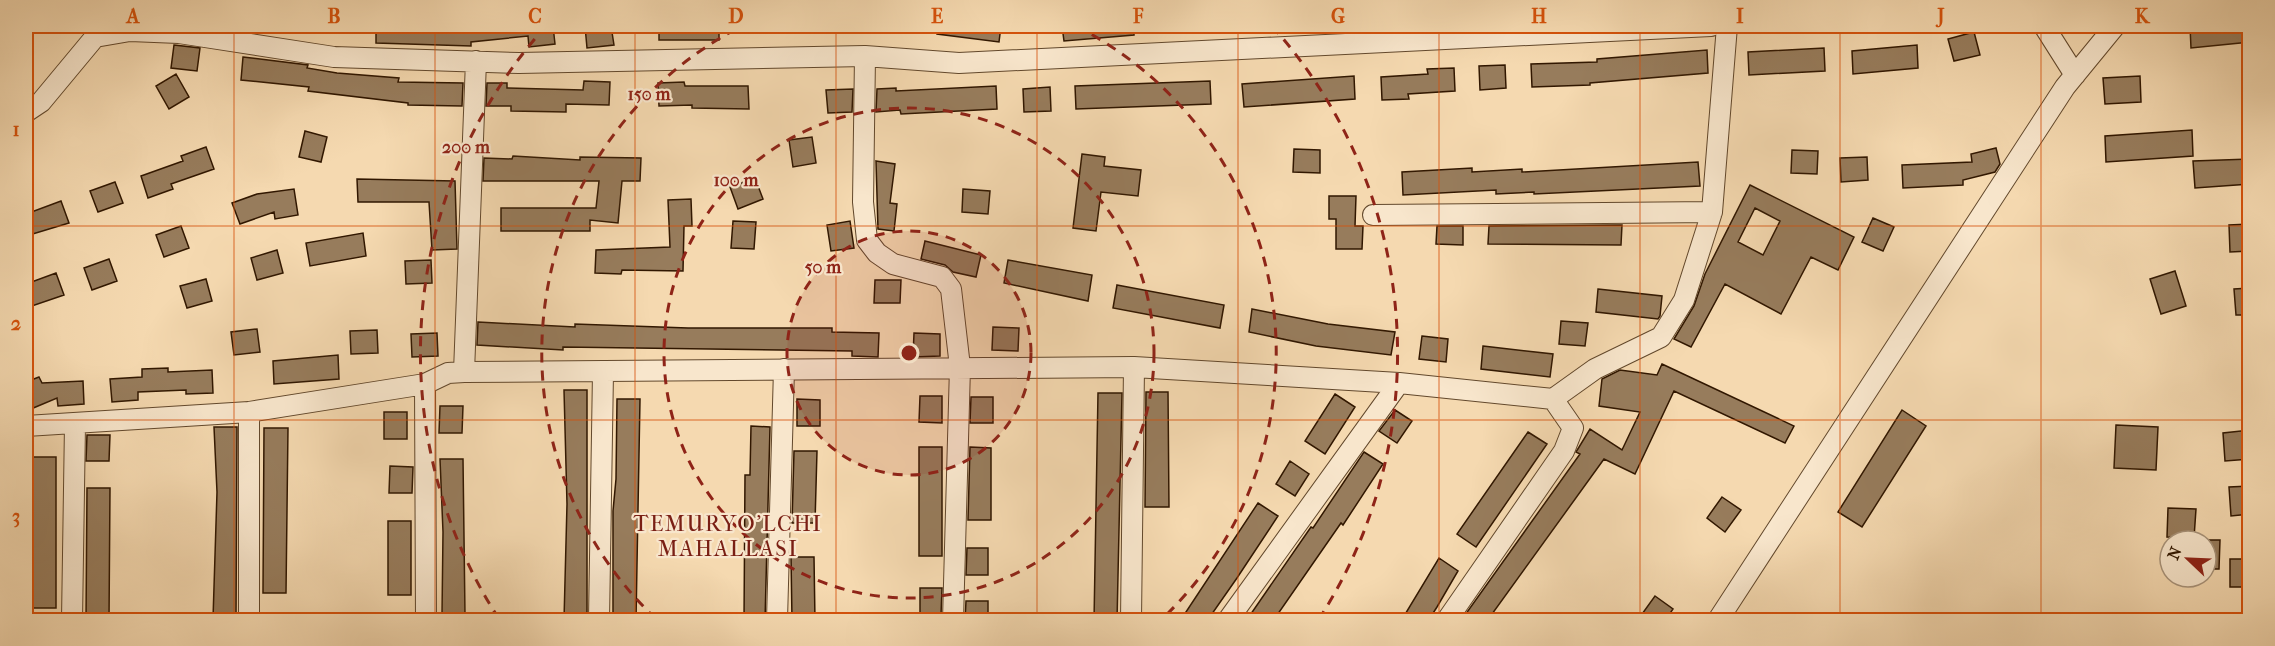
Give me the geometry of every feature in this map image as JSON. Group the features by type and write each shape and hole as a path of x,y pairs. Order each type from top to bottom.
{"street":[{"path":"26,112 42,102 95,37 130,31 179,33 334,57 476,61 865,56 959,63 1712,26"},
{"path":"26,426 249,412 425,384 448,373 464,372 1134,367 1399,383 1553,399 1594,369 1660,337 1684,300 1712,212 1727,26"},
{"path":"2044,26 2075,75"},
{"path":"1718,621 2075,75 2115,26"},
{"path":"865,56 863,202 867,240 878,253 893,264 942,277 951,289 960,367 953,621"},
{"path":"464,372 476,61"},
{"path":"1373,215 1712,212"},
{"path":"1131,621 1134,367"},
{"path":"777,621 784,369"},
{"path":"599,621 603,372"},
{"path":"1228,621 1399,383"},
{"path":"425,384 426,621"},
{"path":"1447,621 1564,451 1573,428 1553,399"},
{"path":"249,412 249,621"},
{"path":"72,621 75,424"}],"building":[{"path":"376,26 553,26 555,44 529,47 528,36 471,42 471,46 376,43"},
{"path":"585,26 611,26 614,45 587,48"},
{"path":"659,26 719,26 719,40 659,40"},
{"path":"937,26 1001,26 999,42 937,34"},
{"path":"1062,26 1134,26 1134,35 1064,41"},
{"path":"2190,26 2250,26 2250,42 2191,48"},
{"path":"1974,32 1980,55 1954,61 1948,39"},
{"path":"174,45 200,48 197,71 171,68"},
{"path":"1917,45 1918,68 1853,74 1852,51"},
{"path":"1824,48 1825,71 1749,75 1748,52"},
{"path":"1707,50 1708,73 1590,83 1590,85 1532,87 1531,64 1597,62 1597,59"},
{"path":"243,57 308,65 307,68 337,73 399,78 398,82 463,83 462,106 408,105 408,103 308,91 309,87 241,80"},
{"path":"1505,65 1506,88 1480,90 1479,66"},
{"path":"1454,68 1455,91 1408,94 1409,99 1382,100 1381,77 1428,74 1427,69"},
{"path":"176,74 189,97 169,109 156,86"},
{"path":"1354,76 1355,99 1244,107 1242,84"},
{"path":"2140,76 2141,102 2105,104 2103,78"},
{"path":"584,81 610,82 609,105 566,104 566,112 511,111 511,106 486,106 487,83 507,83 507,88 583,90"},
{"path":"1210,81 1211,104 1076,109 1075,86"},
{"path":"684,82 685,86 748,86 749,109 692,108 692,105 659,106 658,83"},
{"path":"996,86 997,109 901,114 900,110 876,112 877,89 896,88 896,91"},
{"path":"1050,87 1051,111 1024,112 1023,89"},
{"path":"853,89 852,112 828,113 826,90"},
{"path":"2192,130 2193,156 2106,162 2105,136"},
{"path":"305,131 327,137 321,162 299,157"},
{"path":"812,137 816,163 793,167 789,140"},
{"path":"206,147 214,169 171,184 173,189 148,198 141,176 183,161 181,156"},
{"path":"1996,148 2000,164 1995,172 1963,180 1963,185 1903,188 1902,165 1972,162 1971,154"},
{"path":"1294,149 1320,150 1320,173 1293,172"},
{"path":"1792,150 1818,151 1817,174 1791,173"},
{"path":"1082,154 1105,157 1104,166 1141,170 1138,196 1101,192 1096,231 1073,228"},
{"path":"513,156 580,160 580,157 641,158 640,181 622,181 618,223 590,220 590,231 501,231 501,208 596,208 599,181 483,181 484,158 512,159"},
{"path":"1867,157 1868,180 1841,182 1840,158"},
{"path":"2250,159 2250,184 2195,188 2193,161"},
{"path":"876,161 895,164 890,203 897,204 894,231 878,229"},
{"path":"1698,162 1700,186 1534,194 1534,192 1496,194 1496,190 1403,195 1402,172 1472,168 1472,172 1522,169 1522,172"},
{"path":"755,178 763,199 738,209 730,187"},
{"path":"357,179 455,181 457,249 432,250 429,202 358,202"},
{"path":"115,182 123,203 98,212 90,191"},
{"path":"1750,185 1854,237 1838,270 1811,257 1781,314 1725,284 1691,347 1674,339 1694,306 1705,274","holes":["1755,208 1780,221 1763,255 1738,242"]},
{"path":"294,189 298,215 275,219 274,212 240,224 232,203 257,194"},
{"path":"963,189 990,191 988,214 962,212"},
{"path":"1329,196 1356,196 1355,226 1363,226 1362,249 1336,249 1336,219 1329,219"},
{"path":"691,199 692,226 684,226 683,271 622,270 621,274 595,273 596,250 670,247 668,200"},
{"path":"61,201 69,223 26,236 26,214"},
{"path":"1873,218 1894,227 1883,251 1862,242"},
{"path":"733,221 756,222 754,249 731,248"},
{"path":"850,221 854,248 831,251 827,225"},
{"path":"2250,224 2250,251 2230,252 2229,225"},
{"path":"1622,225 1621,245 1488,244 1489,226"},
{"path":"181,226 189,248 164,257 156,235"},
{"path":"1437,226 1463,226 1463,245 1436,244"},
{"path":"363,233 366,256 310,266 306,243"},
{"path":"925,241 981,255 976,277 953,272 945,265 921,259"},
{"path":"277,250 283,273 257,280 251,258"},
{"path":"109,259 117,281 92,290 84,268"},
{"path":"431,260 432,283 406,284 405,261"},
{"path":"1008,260 1092,275 1088,301 1004,283"},
{"path":"2175,271 2186,306 2161,314 2150,279"},
{"path":"56,273 64,295 26,308 26,284"},
{"path":"206,279 212,301 187,308 180,286"},
{"path":"875,280 901,280 900,303 874,303"},
{"path":"1117,285 1224,305 1220,328 1113,308"},
{"path":"2250,288 2250,315 2236,315 2234,289"},
{"path":"1598,289 1662,296 1660,316 1658,319 1596,312"},
{"path":"1252,309 1328,324 1395,332 1391,355 1316,346 1249,332"},
{"path":"1561,321 1588,323 1585,346 1559,344"},
{"path":"478,322 575,327 575,324 688,328 832,328 832,332 879,333 878,357 852,356 852,351 563,347 563,350 477,345"},
{"path":"993,327 1019,328 1018,351 992,350"},
{"path":"257,329 260,352 234,355 231,332"},
{"path":"377,330 378,353 351,354 350,331"},
{"path":"437,333 438,356 412,357 411,334"},
{"path":"914,333 940,334 940,356 913,357"},
{"path":"1422,336 1448,339 1446,362 1419,359"},
{"path":"1483,346 1553,354 1550,377 1481,369"},
{"path":"338,355 339,379 274,384 273,361"},
{"path":"1662,364 1794,426 1785,443 1674,391 1635,474 1604,459 1487,621 1473,621 1465,615 1580,454 1576,452 1590,429 1622,450 1640,412 1599,406 1602,379 1620,370 1657,375"},
{"path":"168,368 168,372 212,370 213,393 186,394 186,390 138,392 138,400 112,402 110,379 142,377 142,369"},
{"path":"39,377 42,383 83,381 84,404 58,406 57,398 26,411 26,382"},
{"path":"564,390 587,390 587,620 564,620 567,504"},
{"path":"1146,392 1168,392 1169,507 1145,507"},
{"path":"1098,393 1122,393 1117,621 1094,621"},
{"path":"1335,394 1355,407 1325,454 1305,441"},
{"path":"920,396 942,396 942,423 919,422"},
{"path":"971,397 993,397 993,423 970,423"},
{"path":"617,399 640,399 636,620 613,619 613,511 616,479"},
{"path":"797,399 820,400 820,426 797,426"},
{"path":"440,406 463,406 462,433 439,433"},
{"path":"1395,410 1412,421 1397,443 1379,431"},
{"path":"1902,410 1926,426 1862,527 1838,512"},
{"path":"384,412 407,412 407,439 384,439"},
{"path":"2116,425 2158,427 2156,470 2114,468"},
{"path":"751,426 770,427 765,621 744,621 745,475 750,475"},
{"path":"214,427 237,427 236,619 213,619 217,492"},
{"path":"264,428 288,428 286,593 263,593"},
{"path":"2250,430 2250,459 2225,461 2223,433"},
{"path":"1528,432 1547,444 1476,547 1457,534"},
{"path":"87,435 110,435 109,461 86,461"},
{"path":"919,447 942,447 942,556 919,556"},
{"path":"970,447 991,448 991,520 968,520"},
{"path":"794,451 817,451 815,523 792,523"},
{"path":"1364,452 1383,464 1343,525 1341,523 1273,621 1246,621 1311,527 1313,528"},
{"path":"33,457 56,457 56,608 33,608"},
{"path":"440,459 463,459 465,615 442,615 443,532"},
{"path":"1290,461 1309,474 1295,496 1276,484"},
{"path":"390,466 413,467 412,493 389,493"},
{"path":"2250,486 2250,514 2231,516 2229,487"},
{"path":"87,488 110,488 109,621 86,621"},
{"path":"1722,497 1741,510 1725,532 1707,518"},
{"path":"1258,503 1278,516 1207,621 1180,621"},
{"path":"2168,508 2196,509 2195,529 2167,529"},
{"path":"388,521 411,521 411,595 388,595"},
{"path":"2218,540 2220,540 2219,569"},
{"path":"967,548 988,548 988,575 966,575"},
{"path":"791,557 814,557 815,621 792,620"},
{"path":"1439,558 1458,571 1437,607 1428,621 1401,621"},
{"path":"2230,559 2250,559 2250,587 2230,587"},
{"path":"920,588 942,588 941,615 920,615"},
{"path":"1655,596 1673,609 1665,621 1637,621"},
{"path":"966,601 988,601 988,621 965,621"}],"district":[{"name":"TEMURYO'LCHI MAHALLASI","path":"728,536"}]}
